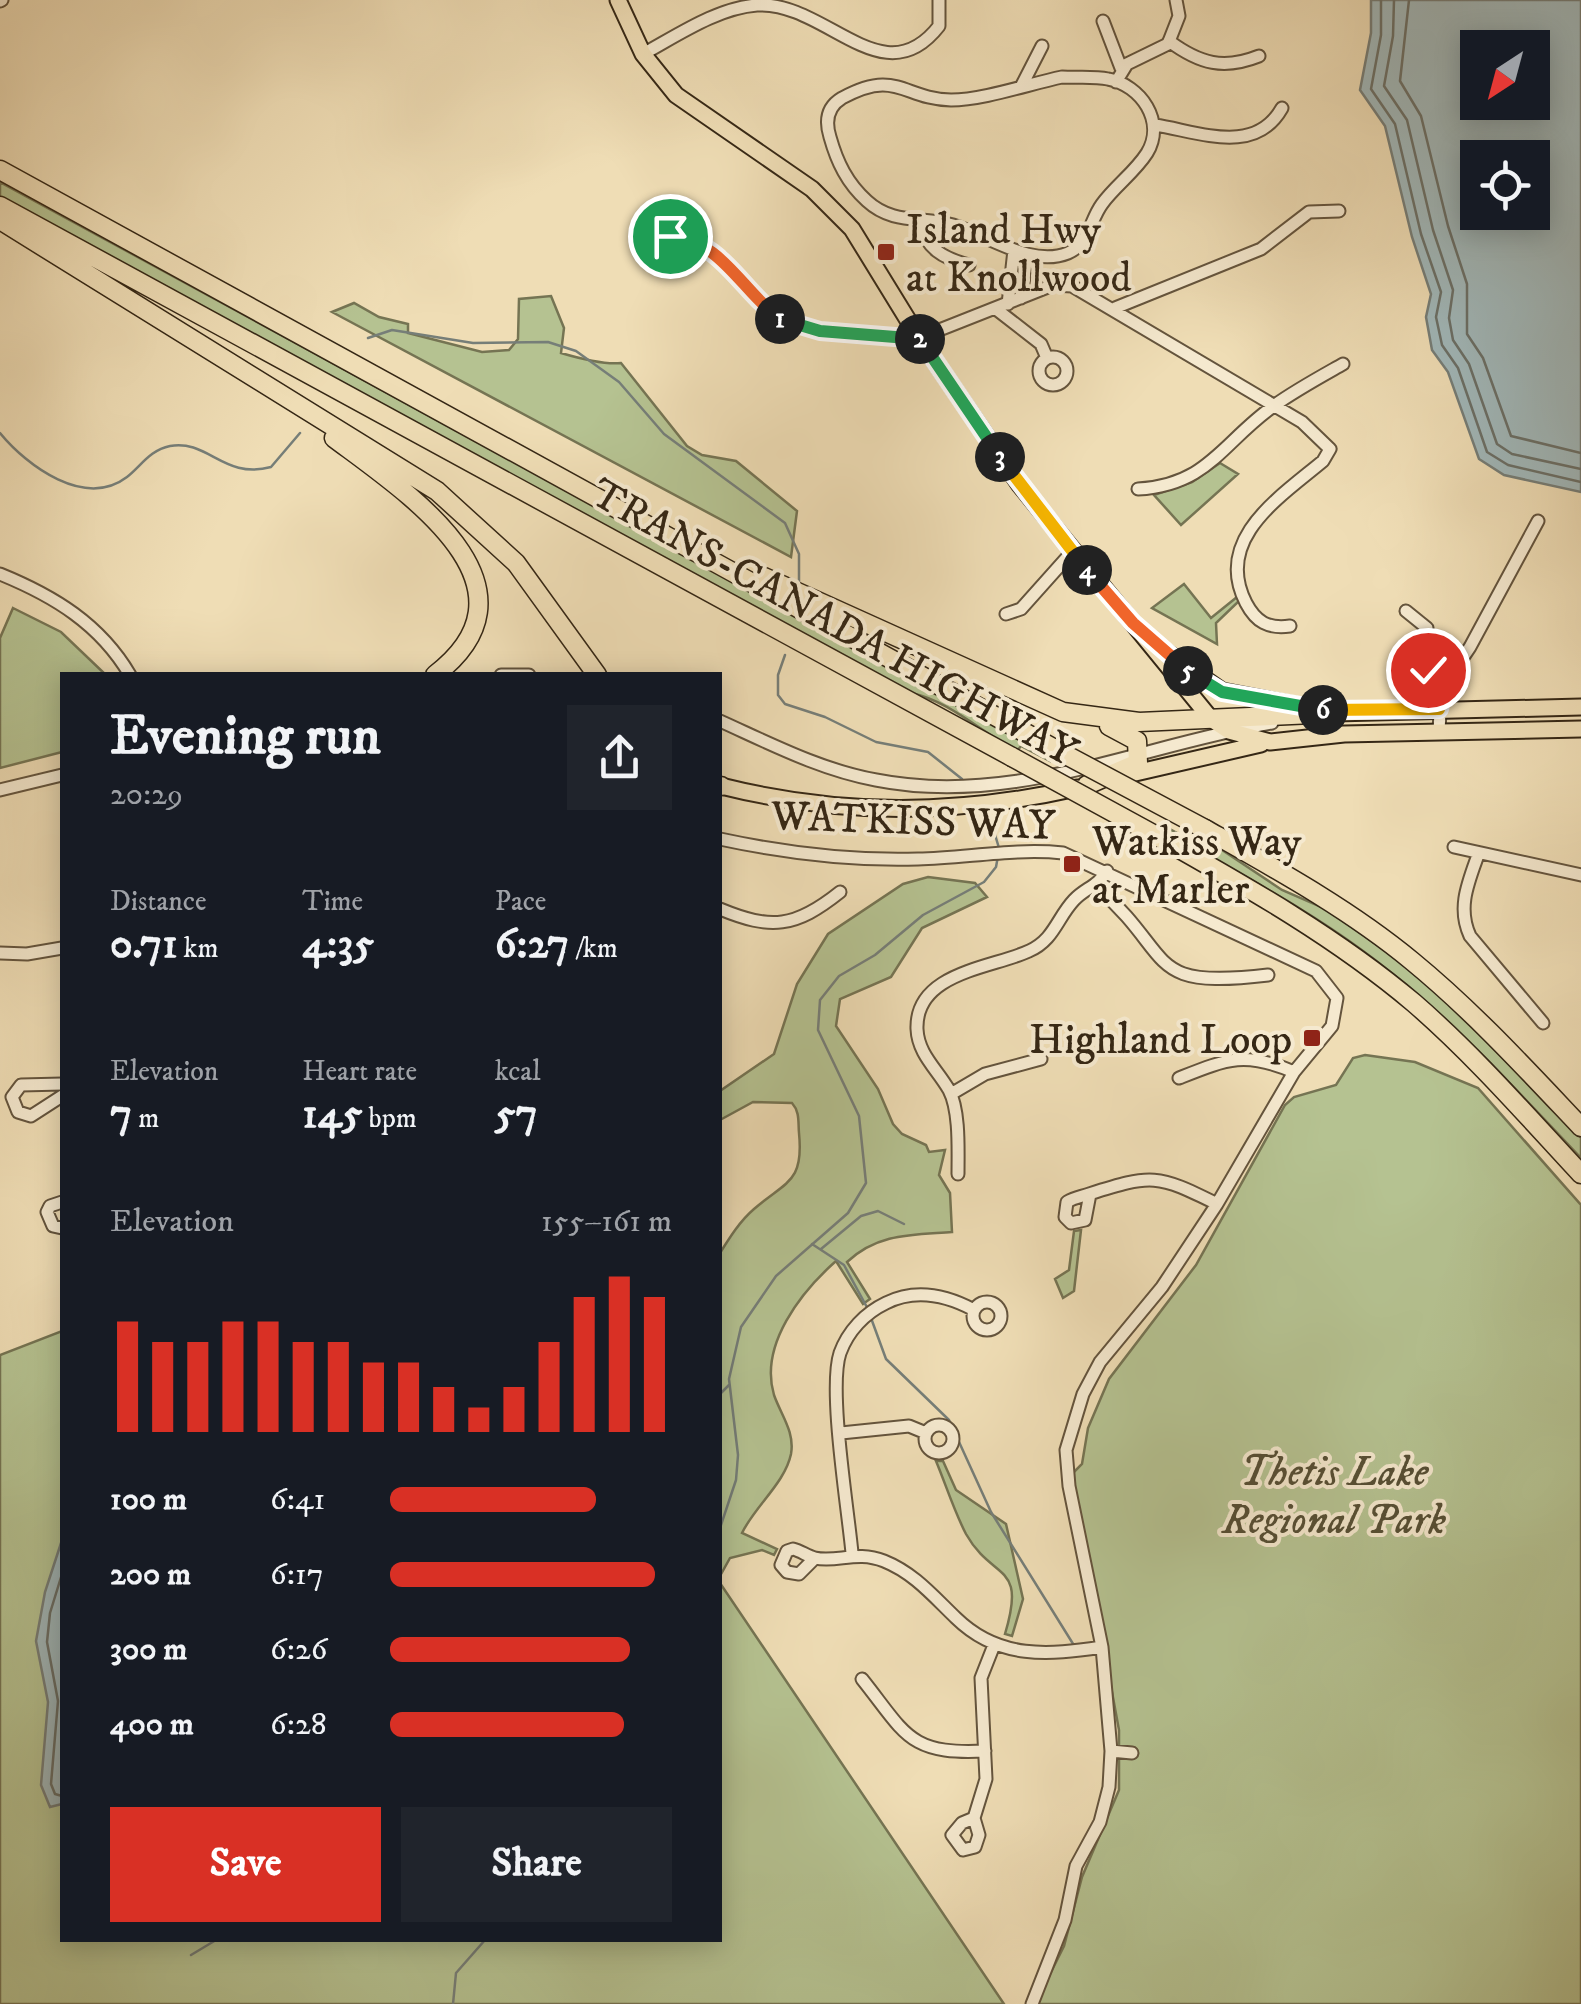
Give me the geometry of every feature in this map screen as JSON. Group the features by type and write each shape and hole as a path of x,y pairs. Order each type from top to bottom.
{"highway":[{"name":"TRANS-CANADA HIGHWAY","path":"0,170 1205,829 1326,900 1410,959 1486,1028 1581,1127"},
{"name":"TRANS-CANADA HIGHWAY","path":"0,206 1162,839 1327,938 1410,1000 1478,1063 1581,1174"},
{"path":"0,220 466,513 516,563 595,672"},
{"path":"246,372 362,459 424,510 460,547 477,583 477,619 465,648 439,672"},
{"path":"650,524 944,662 1063,712 1126,732 1137,742 1138,762 1087,785"},
{"path":"1063,712 1138,722 1335,712"}],"main road":[{"path":"618,0 643,54 676,95 812,189 852,229 919,338 1072,552 1212,719 1229,731 1270,742"},
{"path":"1133,623 1212,688 1335,712 1581,707"},
{"path":"722,786 770,798 919,812 1003,804 1270,742 1581,729"}],"street":[{"path":"1116,82 1122,68 1170,41 1179,16 1176,0"},
{"path":"643,54 723,13 759,5 799,11 872,50 898,56 935,32 941,20 942,1"},
{"path":"1103,21 1122,68"},
{"path":"1170,41 1206,63 1236,65 1259,56"},
{"path":"1022,85 1042,46"},
{"path":"1062,78 1116,82 1140,97 1155,124 1147,153 1102,203 1081,245 1066,254 1021,252 950,224 886,214 854,186 838,165 826,125 830,109 840,99 882,82 954,100 1062,78"},
{"path":"1155,124 1236,139 1266,131 1282,108"},
{"path":"1115,308 1261,249 1308,212 1339,211"},
{"path":"918,221 932,249 945,258 969,265"},
{"path":"665,237 692,238 721,258 760,304 783,321 820,331 919,338 1064,284 1115,308 1302,422 1330,449 1322,461 1254,523 1240,542 1238,580 1254,616 1264,625 1290,626"},
{"path":"1002,307 1021,252"},
{"path":"1021,252 1021,298"},
{"path":"1002,307 1041,344 1047,358"},
{"path":"1138,488 1166,487 1195,476 1272,406 1342,364"},
{"path":"1439,732 1444,685 1470,647 1538,521"},
{"path":"1006,614 1021,609 1072,552"},
{"path":"0,574 48,594 78,614 108,643 128,672"},
{"path":"1406,611 1427,628 1424,660 1444,685"},
{"path":"722,722 812,762 873,780 947,789 1006,786 1229,731 1335,712"},
{"path":"0,790 60,775"},
{"name":"WATKISS WAY","path":"722,839 827,856 916,859 1063,853 1316,971 1326,980 1337,998 1336,1014 1326,1036 1294,1072"},
{"path":"1454,848 1581,875"},
{"path":"1478,855 1462,919 1470,936 1543,1024"},
{"path":"958,1174 951,1094 920,1049 916,1025 925,1004 970,967 1029,952 1053,934 1074,900 1097,888 1107,871"},
{"path":"1097,888 1125,912 1164,966 1181,976 1216,981 1268,975"},
{"path":"722,910 773,926 791,922 840,892"},
{"path":"0,953 27,954 60,948"},
{"path":"1032,2004 1064,1920 1076,1866 1100,1822 1109,1787 1112,1750 1102,1646 1066,1450 1083,1394 1100,1362 1162,1287 1217,1204 1294,1072 1265,1060 1243,1057 1180,1078"},
{"path":"951,1094 985,1074 1041,1059"},
{"path":"60,1084 21,1085 12,1097 18,1112 31,1116 60,1097"},
{"path":"1090,1194 1114,1182 1143,1178 1177,1184 1217,1204"},
{"path":"60,1203 50,1206 47,1212 53,1226 60,1228"},
{"path":"852,1553 836,1368 844,1343 867,1314 890,1300 917,1294 944,1297 974,1310"},
{"path":"841,1432 909,1426 926,1433"},
{"path":"815,1558 852,1553 883,1560 924,1584 960,1622 994,1645 1047,1655 1102,1646"},
{"path":"974,1818 986,1779 981,1678 994,1645"},
{"path":"862,1679 908,1738 927,1749 985,1751"},
{"path":"1112,1750 1132,1754"}],"green space":[{"path":"0,182 1052,755 1050,761 1021,746 1017,751 952,710 911,693 0,197"},
{"path":"551,296 564,328 561,353 621,363 687,446 702,455 736,461 797,511 791,557 332,312 354,303 379,317 408,324 408,333 482,352 509,350 518,339 519,299"},
{"path":"1220,463 1238,474 1181,525 1154,495 1192,482"},
{"path":"1184,584 1211,618 1237,597 1239,601 1216,623 1217,644 1152,608"},
{"path":"13,608 61,632 103,672 60,672 60,753 0,768 0,638"},
{"path":"1168,828 1197,844 1201,836 1282,890 1326,909 1401,962 1446,1000 1581,1138 1581,1158 1467,1040 1368,954 1312,916 1166,832"},
{"path":"928,877 975,883 987,897 922,928 891,977 840,999 836,1026 878,1089 893,1124 902,1134 926,1145 929,1152 945,1150 939,1175 950,1193 952,1232 883,1241 847,1262 870,1299 863,1304 836,1261 797,1304 778,1339 771,1376 774,1395 789,1431 791,1454 783,1475 742,1533 777,1549 774,1555 762,1550 730,1558 722,1572 722,1250 749,1214 790,1179 799,1162 800,1149 798,1117 792,1103 753,1102 722,1119 722,1090 774,1054 797,984 828,934 903,884"},
{"name":"Thetis Lake Regional Park","path":"1365,1055 1415,1062 1478,1088 1581,1205 1581,2004 1035,2004 1064,1946 1082,1877 1119,1790 1119,1730 1072,1474 1082,1464 1088,1428 1109,1379 1196,1265 1285,1105 1294,1097 1336,1085 1353,1058"},
{"path":"1081,1230 1074,1291 1063,1298 1055,1279 1069,1270 1074,1231"},
{"path":"60,1332 60,1942 722,1942 722,1586 1004,2004 0,2004 0,1355"},
{"path":"936,1461 943,1461 956,1490 1006,1524 1023,1599 1012,1636 1005,1634 1011,1611 1009,1583 966,1534"}],"water":[{"path":"1371,0 1581,0 1581,492 1504,475 1479,459 1448,372 1432,350 1426,317 1431,294 1412,237 1385,126 1360,90 1371,33"},
{"path":"60,1546 60,1804 50,1807 41,1785 48,1702 36,1641 45,1592"}],"waterway":[{"path":"368,338 392,330 473,343 548,342 576,351 619,382 664,434 785,523 799,554 799,582"},
{"path":"0,433 41,470 75,486 93,488 111,486 151,455 170,446 195,448 241,468 271,467 300,433"},
{"path":"785,655 778,675 778,695 785,704 825,717 876,742 928,752 962,779"},
{"path":"987,808 999,848"},
{"path":"722,1522 736,1480 738,1455 729,1379 741,1327 776,1276 848,1213 866,1183 859,1116 818,1030 820,1000 839,976 875,955 923,915 984,882 996,867 998,856"},
{"path":"821,1249 861,1216 878,1211 904,1224"},
{"path":"812,1244 844,1265 869,1311"},
{"path":"871,1318 886,1359 949,1420 991,1512 1075,1647"},
{"path":"722,1392 729,1385"},
{"path":"191,1955 213,1942"},
{"path":"453,2004 456,1973 483,1942"}],"place":[{"name":"Island Hwy at Knollwood","path":"886,252"},
{"name":"Watkiss Way at Marler","path":"1072,864"},
{"name":"Highland Loop","path":"1312,1038"}],"route":[{"path":"670,236 692,238 721,258 760,304 783,321 820,331 919,338 1019,484 1072,552 1133,623 1205,684 1238,696 1335,712 1439,709 1444,685 1428,670"}]}
